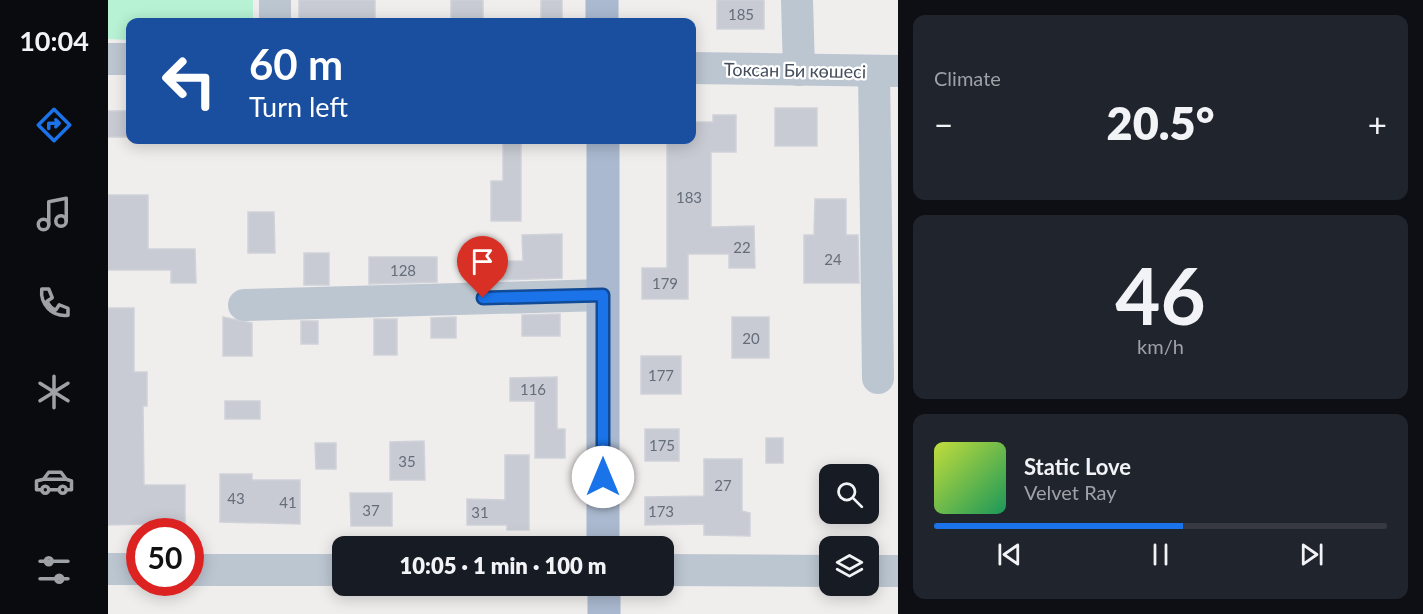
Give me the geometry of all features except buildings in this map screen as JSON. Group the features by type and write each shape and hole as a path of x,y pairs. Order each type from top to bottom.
{"main road":[{"path":"602,0 602,18"},
{"path":"603,144 603,536"},
{"path":"604,596 604,614"}],"street":[{"path":"275,0 275,18"},
{"path":"797,0 799,70"},
{"path":"108,59 126,59"},
{"name":"Токсан Би көшесі","path":"696,68 886,71"},
{"path":"878,378 886,71"},
{"path":"244,305 603,295"},
{"path":"108,569 126,570"},
{"path":"204,570 332,570"},
{"path":"674,570 819,571"},
{"path":"879,571 898,571"}],"green space":[{"path":"108,0 253,0 253,18 126,18 126,40 108,39"}],"route":[{"path":"483,298 603,295 603,477"}]}
